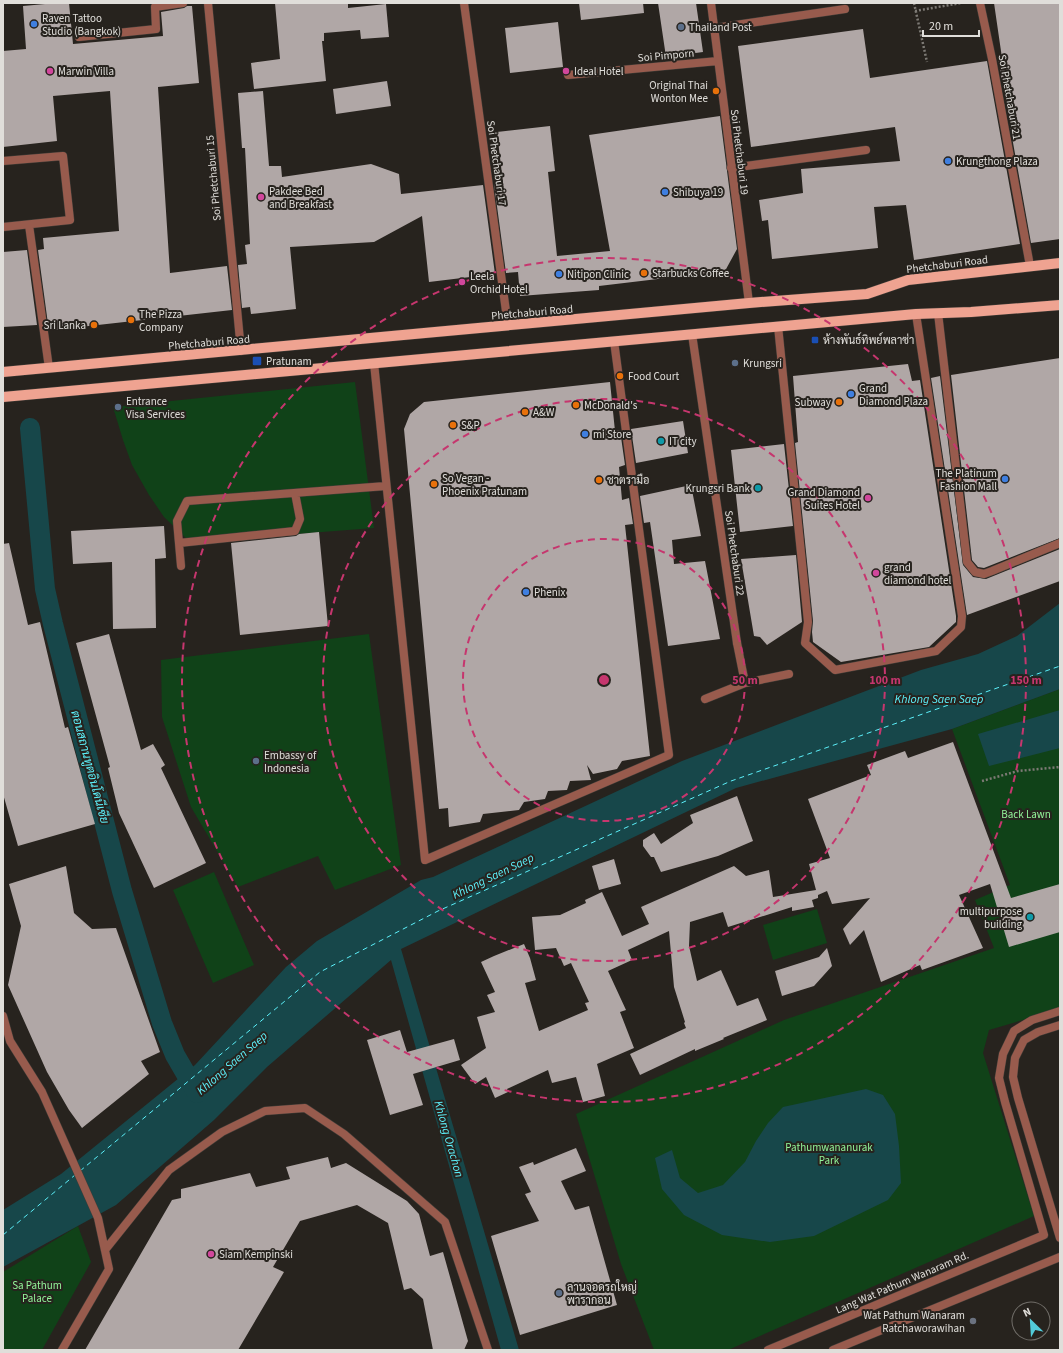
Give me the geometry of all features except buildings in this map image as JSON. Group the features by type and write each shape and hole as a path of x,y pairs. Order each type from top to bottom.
{"main road":[{"name":"Phetchaburi Road","path":"3,372 749,303 868,294 908,280 1060,263"},
{"path":"3,397 778,326 916,314 1060,305"}],"street":[{"path":"79,37 156,29 155,7 183,3"},
{"name":"Soi Phetchaburi 15","path":"208,3 240,351"},
{"name":"Soi Phetchaburi 17","path":"464,3 508,326"},
{"name":"Soi Phetchaburi 19","path":"711,3 749,303"},
{"name":"Soi Phetchaburi 21","path":"980,3 992,59 1030,266"},
{"path":"715,28 845,9"},
{"name":"Soi Pimporn","path":"568,75 718,61"},
{"path":"731,168 866,150"},
{"path":"3,161 63,156 70,220 3,228"},
{"path":"29,225 49,368"},
{"path":"938,313 967,562 975,572 984,574 1060,543"},
{"path":"778,326 808,622 805,642 835,670 936,651 961,627 962,616 916,314"},
{"name":"Soi Phetchaburi 22","path":"692,334 737,643 745,683"},
{"path":"374,363 425,860 669,755 614,341"},
{"path":"181,566 177,521 187,501 386,486"},
{"path":"179,543 295,531 300,519 295,493"},
{"path":"705,699 745,683 789,674"},
{"name":"Lang Wat Pathum Wanaram Rd.","path":"768,1350 1044,1235 999,1078 1003,1054 1014,1032 1032,1020 1060,1011"},
{"path":"3,1016 10,1041 42,1092 98,1218 109,1269 62,1350"},
{"path":"1060,1025 1038,1032 1024,1040 1016,1058 1013,1077 1060,1238"},
{"path":"104,1250 169,1170 222,1132 265,1111 305,1108 344,1134 445,1222 488,1350"},
{"path":"832,1350 1060,1257"}],"path":[{"path":"914,3 927,62"},
{"path":"915,11 961,3"},
{"path":"982,781 1018,771 1060,767"}],"green space":[{"path":"355,382 374,528 190,542 164,517 149,495 132,465 113,407"},
{"path":"369,634 401,865 335,890 318,856 238,887 191,807 162,717 161,660"},
{"name":"Pathumwananurak Park","path":"1060,689 1060,1009 989,1030 983,1053 1034,1216 728,1350 654,1350 621,1264 576,1114 784,1020 994,948 975,900 1010,885 952,729"},
{"path":"214,872 254,965 213,983 173,890"},
{"path":"817,909 827,943 773,960 763,925"},
{"name":"Sa Pathum Palace","path":"78,1226 91,1262 42,1350 3,1350 3,1272"}],"water":[{"path":"1060,603 1060,689 952,729 736,788 401,949 519,1350 501,1350 391,960 267,1067 214,1120 116,1205 3,1267 3,1210 61,1174 195,1065 286,967 317,941 421,880 433,877 682,761 921,670 978,654 1017,636"},
{"path":"1060,710 1060,748 989,766 978,734"},
{"path":"866,1089 883,1095 895,1114 899,1146 901,1183 888,1200 814,1236 770,1242 722,1235 684,1215 662,1189 655,1158 672,1150 680,1178 698,1193 723,1185 745,1162 768,1123 783,1107"}],"waterway":[{"name":"ตอนสถานทูตอินโดนีเซีย","path":"30,428 45,589 53,624 122,891 162,1023 175,1055 197,1093"}],"ferry route":[{"path":"80,1171 320,972 438,911 731,781 1060,666"},
{"path":"3,1235 75,1175"}],"place":[{"name":"Raven Tattoo Studio (Bangkok)","path":"34,24"},
{"name":"Thailand Post","path":"681,27"},
{"name":"Marwin Villa","path":"50,71"},
{"name":"Ideal Hotel","path":"566,71"},
{"name":"Original Thai Wonton Mee","path":"716,91"},
{"name":"Krungthong Plaza","path":"948,161"},
{"name":"Shibuya 19","path":"665,192"},
{"name":"Pakdee Bed and Breakfast","path":"261,197"},
{"name":"Starbucks Coffee","path":"644,273"},
{"name":"Nitipon Clinic","path":"559,274"},
{"name":"Leela Orchid Hotel","path":"462,282"},
{"name":"The Pizza Company","path":"131,320"},
{"name":"Sri Lanka","path":"94,325"},
{"name":"ห้างพันธ์ทิพย์พลาซ่า","path":"815,340"},
{"name":"Pratunam","path":"257,361"},
{"name":"Krungsri","path":"735,363"},
{"name":"Food Court","path":"620,376"},
{"name":"Grand Diamond Plaza","path":"851,394"},
{"name":"Subway","path":"839,402"},
{"name":"McDonald's","path":"576,405"},
{"name":"Entrance Visa Services","path":"118,407"},
{"name":"A&W","path":"525,412"},
{"name":"S&P","path":"453,425"},
{"name":"mi Store","path":"585,434"},
{"name":"IT city","path":"661,441"},
{"name":"The Platinum Fashion Mall","path":"1005,479"},
{"name":"ชาตรามือ","path":"599,480"},
{"name":"So Vegan - Phoenix Pratunam","path":"434,484"},
{"name":"Krungsri Bank","path":"758,488"},
{"name":"Grand Diamond Suites Hotel","path":"868,498"},
{"name":"grand diamond hotel","path":"876,573"},
{"name":"Phenix","path":"526,592"},
{"name":"Embassy of Indonesia","path":"256,761"},
{"name":"multipurpose building","path":"1030,917"},
{"name":"Siam Kempinski","path":"211,1254"},
{"name":"ลานจอดรถใหญ่ พารากอน","path":"559,1293"},
{"name":"Wat Pathum Wanaram Ratchaworawihan","path":"973,1321"}],"water label":[{"name":"Khlong Saen Saep","path":"939,699"},
{"name":"Khlong Saen Saep","path":"493,876"},
{"name":"Khlong Saen Saep","path":"232,1063"},
{"name":"Khlong Orachon","path":"449,1139"}],"park label":[{"name":"Back Lawn","path":"1026,814"}]}
